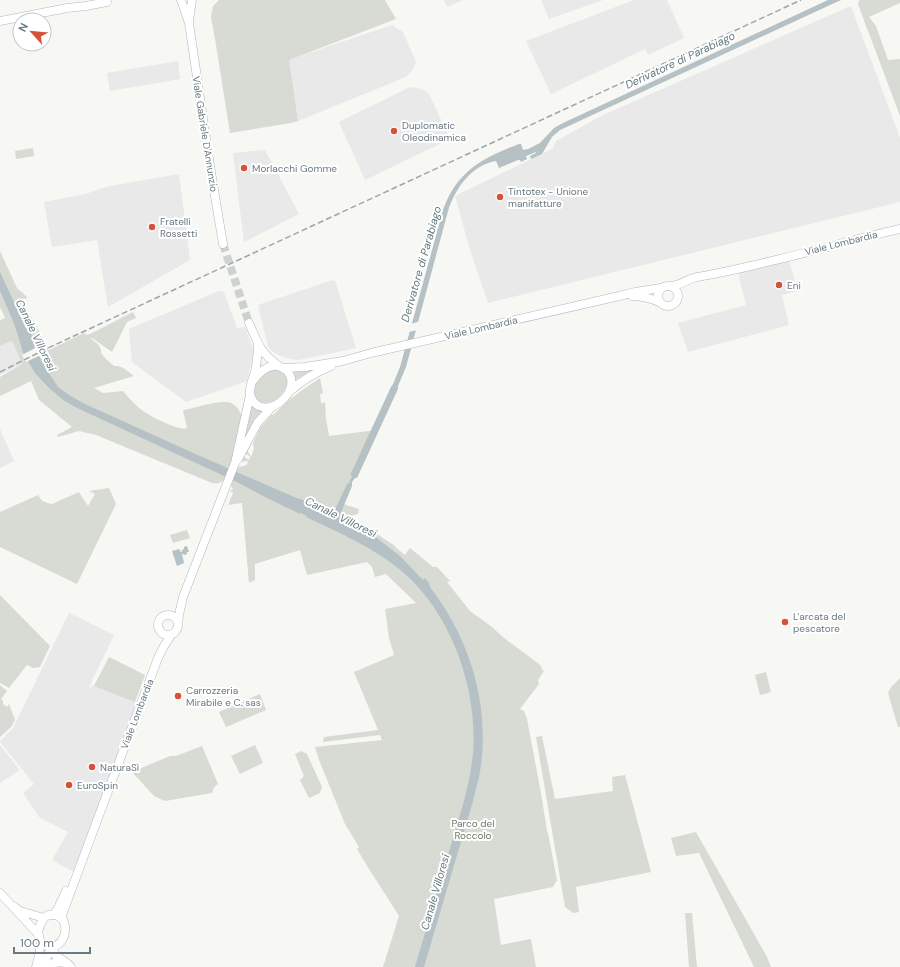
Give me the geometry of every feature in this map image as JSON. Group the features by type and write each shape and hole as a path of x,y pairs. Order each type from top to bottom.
{"main road":[{"path":"67,8 88,0"},
{"path":"182,0 192,0"},
{"name":"Viale Gabriele D'Annunzio","path":"182,0 189,23 223,244"},
{"name":"Viale Gabriele D'Annunzio","path":"189,23 192,0"},
{"path":"0,21 108,1"},
{"name":"Viale Lombardia","path":"782,259 836,244 900,229"},
{"name":"Viale Lombardia","path":"61,918 158,658 172,634 177,631 183,597 234,465 252,382 264,369 272,366 305,367 343,361 371,353 635,292 679,285 694,278 836,249 900,234"},
{"name":"Viale Lombardia","path":"678,299 682,292 691,284 707,276"},
{"path":"661,288 658,293 658,299 664,305 671,305 676,302 678,296 676,290 671,286"},
{"name":"Viale Lombardia","path":"619,296 641,296 662,304"},
{"path":"249,323 258,345 266,356 288,373 291,380 291,387 288,392"},
{"path":"252,382 256,368 258,345"},
{"name":"Viale Lombardia","path":"234,465 258,422 272,407 281,401 288,392 310,375 343,361"},
{"path":"250,395 252,400 257,405 272,407"},
{"name":"Viale Lombardia","path":"164,646 163,634 159,629 158,622 164,615 170,614 183,597"},
{"path":"170,614 175,617 178,622"},
{"path":"163,634 172,634"},
{"name":"Viale Lombardia","path":"53,915 58,908 95,826"},
{"path":"0,893 44,944 57,946 61,942"},
{"path":"10,904 20,911 44,918"},
{"path":"36,967 40,939 38,929 40,922 48,915 61,918 64,924 65,931 61,942 62,954 69,965"},
{"path":"52,946 55,955 69,965"},
{"path":"43,967 52,946"},
{"path":"43,967 53,962 69,965"}],"shaded area":[{"path":"444,0 463,0 447,7"},
{"path":"541,0 603,0 549,19"},
{"path":"634,0 667,0 684,38 648,55 645,49 551,94 526,41"},
{"path":"851,6 900,138 900,202 488,303 470,250 455,196 552,149 556,141 603,115"},
{"path":"392,25 403,32 416,62 413,69 406,77 298,121 288,60"},
{"path":"178,61 180,79 110,91 107,73"},
{"name":"Duplomatic Oleodinamica","path":"410,87 422,89 429,94 450,139 365,180 339,122"},
{"path":"265,150 299,214 244,242 233,153"},
{"path":"179,174 190,260 108,307 97,240 52,247 44,202 86,194 105,187"},
{"path":"789,261 798,291 782,295 789,325 688,352 678,323 746,305 738,273"},
{"path":"335,280 356,348 299,360 290,359 273,352 268,347 258,305"},
{"path":"219,291 224,292 237,328 245,327 254,352 247,381 186,402 132,362 129,329"},
{"path":"12,341 22,364 0,375 0,346"},
{"path":"0,429 14,461 0,468"},
{"path":"69,613 114,635 89,687 91,688 92,685 140,703 94,825 74,872 52,860 68,832 39,817 23,793 34,784 0,742 13,728"},
{"path":"0,745 20,770 0,783"}],"green space":[{"path":"219,0 385,0 396,19 289,60 298,121 230,133 211,17 213,6"},
{"path":"859,0 900,0 900,3 869,17 876,26 888,60 900,59 900,116 858,4"},
{"path":"33,148 34,156 16,159 15,151"},
{"name":"Parco del Roccolo","path":"0,251 17,288 28,298 22,299 49,350 84,333 87,335 92,333 133,312 136,318 127,322 112,352 92,338 91,339 99,345 101,348 101,353 114,366 122,367 134,376 94,388 103,393 123,391 147,414 165,423 183,428 187,428 183,410 221,402 229,402 235,406 240,412 241,418 231,464 228,468 235,471 239,467 247,465 248,461 239,462 242,455 249,460 250,457 244,452 246,448 251,457 254,449 253,443 260,428 272,414 273,415 284,404 320,378 323,393 320,394 321,403 325,402 329,436 371,431 350,475 352,476 340,501 346,505 359,509 358,514 349,517 395,546 405,555 410,548 433,567 437,567 450,581 447,582 470,611 539,664 544,671 538,680 539,684 520,709 524,711 527,719 557,880 553,887 494,899 501,945 531,939 536,967 383,967 399,916 357,849 359,847 345,824 315,747 382,740 380,735 323,742 324,737 378,730 354,672 394,655 389,638 385,609 416,603 386,574 375,577 372,567 367,562 307,575 300,550 255,564 255,580 249,583 242,503 228,505 233,493 230,491 233,490 231,485 233,481 224,480 219,483 212,483 96,435 79,431 58,437 57,435 72,427 39,400 31,381 0,396 0,377 22,364 12,341 0,346 0,320 5,318 0,307"},
{"path":"270,369 283,371 287,378 286,388 280,397 271,403 261,403 256,400 252,388 253,383"},
{"path":"289,369 315,369 294,381"},
{"path":"250,402 255,407 265,410 241,448"},
{"path":"109,488 116,504 77,584 0,547 0,512 38,495 40,499 52,504 79,492 88,506 95,494 89,491"},
{"path":"187,530 190,538 173,543 170,535"},
{"path":"0,595 50,646 40,667 33,668 27,665 9,688 0,683"},
{"path":"109,657 145,675 135,702 94,686"},
{"path":"766,672 771,692 760,695 755,675"},
{"path":"900,678 900,727 898,727 888,693 891,687"},
{"path":"0,685 7,691 1,699 3,704 7,707 9,704 15,720 11,727 0,737"},
{"path":"260,694 266,710 226,727 219,712"},
{"path":"542,736 555,799 613,791 612,777 625,775 651,872 576,887 579,912 573,913 565,907 536,737"},
{"path":"255,745 263,763 240,774 231,756"},
{"path":"202,746 218,784 214,787 212,793 165,801 154,796 132,772 170,756 176,756"},
{"path":"301,751 307,754 322,787 320,793 309,798 300,780 304,776 295,754"},
{"path":"696,832 766,955 771,967 754,967 699,853 676,856 671,838"},
{"path":"685,913 692,913 697,967 689,967"}],"water":[{"name":"Canale Villoresi","path":"828,0 841,0 560,130 552,137 542,154 531,159 530,156 536,152 526,156 527,159 521,162 518,160 499,168 496,161 479,167 465,179 451,203 406,367 398,389 357,478 355,478 352,482 352,486 340,515 342,518 369,532 400,556 423,580 425,578 429,583 457,630 467,653 475,677 480,701 483,726 479,777 424,967 415,967 464,800 470,777 473,753 471,704 466,679 448,632 436,610 421,590 404,573 393,564 369,549 301,513 300,514 237,482 77,408 63,400 35,373 23,353 11,316 0,291 0,272 19,313 31,332 34,346 43,364 58,387 69,395 85,404 200,456 326,511 334,512 347,484 349,483 352,476 350,475 400,367 443,210 456,185 463,176 482,161 493,155 519,144 521,144 523,150 528,149 540,143 554,128 563,123"},
{"path":"187,546 189,552 184,555 182,554 184,563 177,566 172,551 179,549 182,552 184,547"}],"pier":[{"path":"420,321 418,330 408,332 411,324"},
{"path":"37,347 41,355 26,362 22,355"}],"tunnel":[{"path":"223,244 249,323"}],"railway":[{"path":"0,372 48,348 801,0"}],"place":[{"name":"Duplomatic Oleodinamica","path":"394,131"},
{"name":"Morlacchi Gomme","path":"244,168"},
{"name":"Tintotex - Unione manifatture","path":"500,197"},
{"name":"Fratelli Rossetti","path":"152,227"},
{"name":"Eni","path":"779,285"},
{"name":"L'arcata del pescatore","path":"785,622"},
{"name":"Carrozzeria Mirabile e C. sas","path":"178,696"},
{"name":"NaturaSì","path":"92,767"},
{"name":"EuroSpin","path":"69,785"}],"water label":[{"name":"Derivatore di Parabiago","path":"680,60"},
{"name":"Derivatore di Parabiago","path":"421,264"}]}
